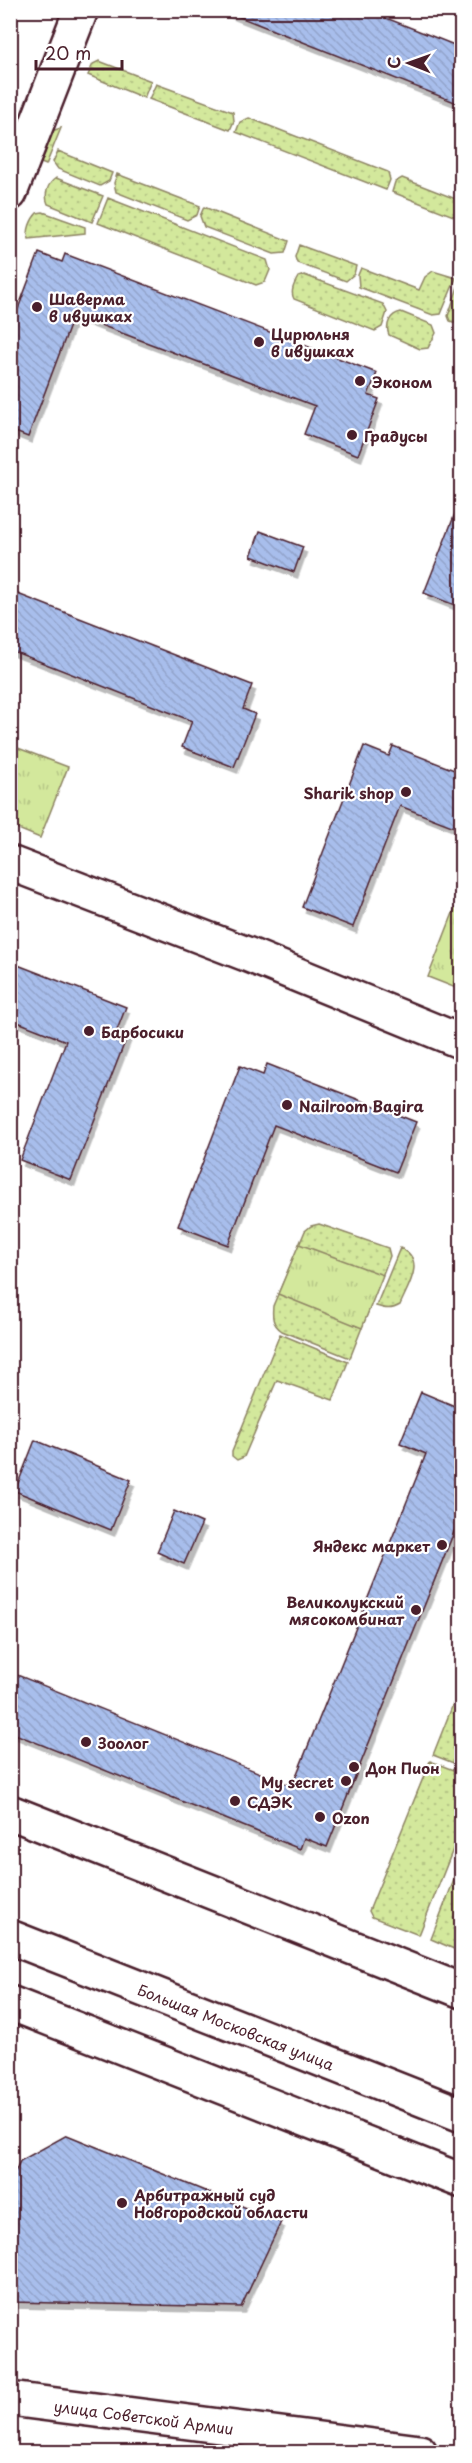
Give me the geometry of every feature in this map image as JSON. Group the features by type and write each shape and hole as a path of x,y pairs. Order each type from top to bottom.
{"street":[{"path":"10,193 81,10"},
{"path":"10,863 462,1042"},
{"path":"10,1812 462,1991"},
{"name":"Большая Московская улица","path":"10,1937 462,2115"},
{"path":"10,2003 462,2181"},
{"name":"улица Советской Армии","path":"10,2399 420,2452"}],"green space":[{"path":"99,61 151,81 144,98 88,75 93,64"},
{"path":"156,84 233,112 234,121 230,130 149,99"},
{"path":"249,118 388,172 390,180 386,190 236,132 240,122"},
{"path":"61,128 46,165 34,160 48,132"},
{"path":"58,151 112,173 109,181 100,186 58,169 53,162"},
{"path":"117,174 200,206 197,215 187,220 116,192 114,183"},
{"path":"56,178 103,196 92,222 48,204 47,190"},
{"path":"402,178 461,201 461,219 392,192 395,182"},
{"path":"108,198 267,260 270,270 265,282 256,285 98,223"},
{"path":"204,207 289,241 285,253 274,254 204,227 200,216"},
{"path":"43,212 85,227 85,233 29,239 28,232 31,222 37,213"},
{"path":"299,245 356,266 354,274 346,281 297,263 295,257"},
{"path":"361,268 419,290 425,277 433,271 456,278 441,314 433,315 359,287 358,275"},
{"path":"304,275 383,304 387,312 382,327 375,331 294,299 292,294 294,285 298,277"},
{"path":"460,281 462,283 461,325 450,321 448,316"},
{"path":"401,312 433,325 436,333 428,348 420,349 389,335 389,320"},
{"path":"10,745 68,767 40,838 11,826"},
{"path":"455,908 461,910 461,990 428,977"},
{"path":"319,1224 388,1248 390,1256 350,1358 282,1331 273,1320 273,1306 305,1231"},
{"path":"299,1244 383,1275 362,1328 278,1294"},
{"path":"400,1248 413,1259 411,1282 400,1305 394,1308 376,1306"},
{"path":"280,1334 348,1362 333,1400 277,1380 244,1457 237,1460 232,1456 232,1452"},
{"path":"461,1684 461,1766 433,1755"},
{"path":"430,1761 461,1773 461,1829 419,1935 372,1917 369,1911"},
{"path":"461,1862 461,1952 431,1939"}],"building":[{"path":"222,10 366,10 462,48 462,105"},
{"path":"39,253 62,262 65,254 377,373 368,395 379,399 358,455 304,434 315,406 74,315 28,437 10,430 10,330"},
{"path":"460,501 462,501 462,608 424,593"},
{"path":"260,531 303,547 294,572 251,556"},
{"path":"10,591 252,685 243,709 255,714 234,767 182,747 192,721 10,650"},
{"path":"364,746 389,756 393,746 462,773 462,830 400,806 353,927 302,907"},
{"path":"10,962 126,1007 117,1030 128,1034 71,1180 20,1160 66,1041 10,1019"},
{"path":"267,1064 416,1122 396,1172 274,1125 228,1245 178,1226 240,1066 263,1075"},
{"path":"421,1392 462,1409 462,1512 327,1847 304,1838 300,1849 10,1732 10,1672 292,1786 426,1454 400,1443"},
{"path":"35,1440 131,1480 111,1530 15,1491"},
{"path":"174,1511 202,1523 184,1564 157,1552"},
{"name":"Арбитражный суд Новгородской области","path":"67,2135 281,2222 241,2307 10,2302 10,2183 20,2161"}],"place":[{"name":"Шаверма в ивушках","path":"37,307"},
{"name":"Цирюльня в ивушках","path":"259,342"},
{"name":"Эконом","path":"360,381"},
{"name":"Градусы","path":"352,435"},
{"name":"Sharik shop","path":"406,792"},
{"name":"Барбосики","path":"89,1031"},
{"name":"Nailroom Bagira","path":"287,1105"},
{"name":"Яндекс маркет","path":"442,1545"},
{"name":"Великолукский мясокомбинат","path":"416,1610"},
{"name":"Зоолог","path":"86,1742"},
{"name":"Дон Пион","path":"354,1767"},
{"name":"My secret","path":"346,1781"},
{"name":"СДЭК","path":"235,1801"},
{"name":"Ozon","path":"320,1817"},
{"name":"Арбитражный суд Новгородской области","path":"122,2203"}]}
